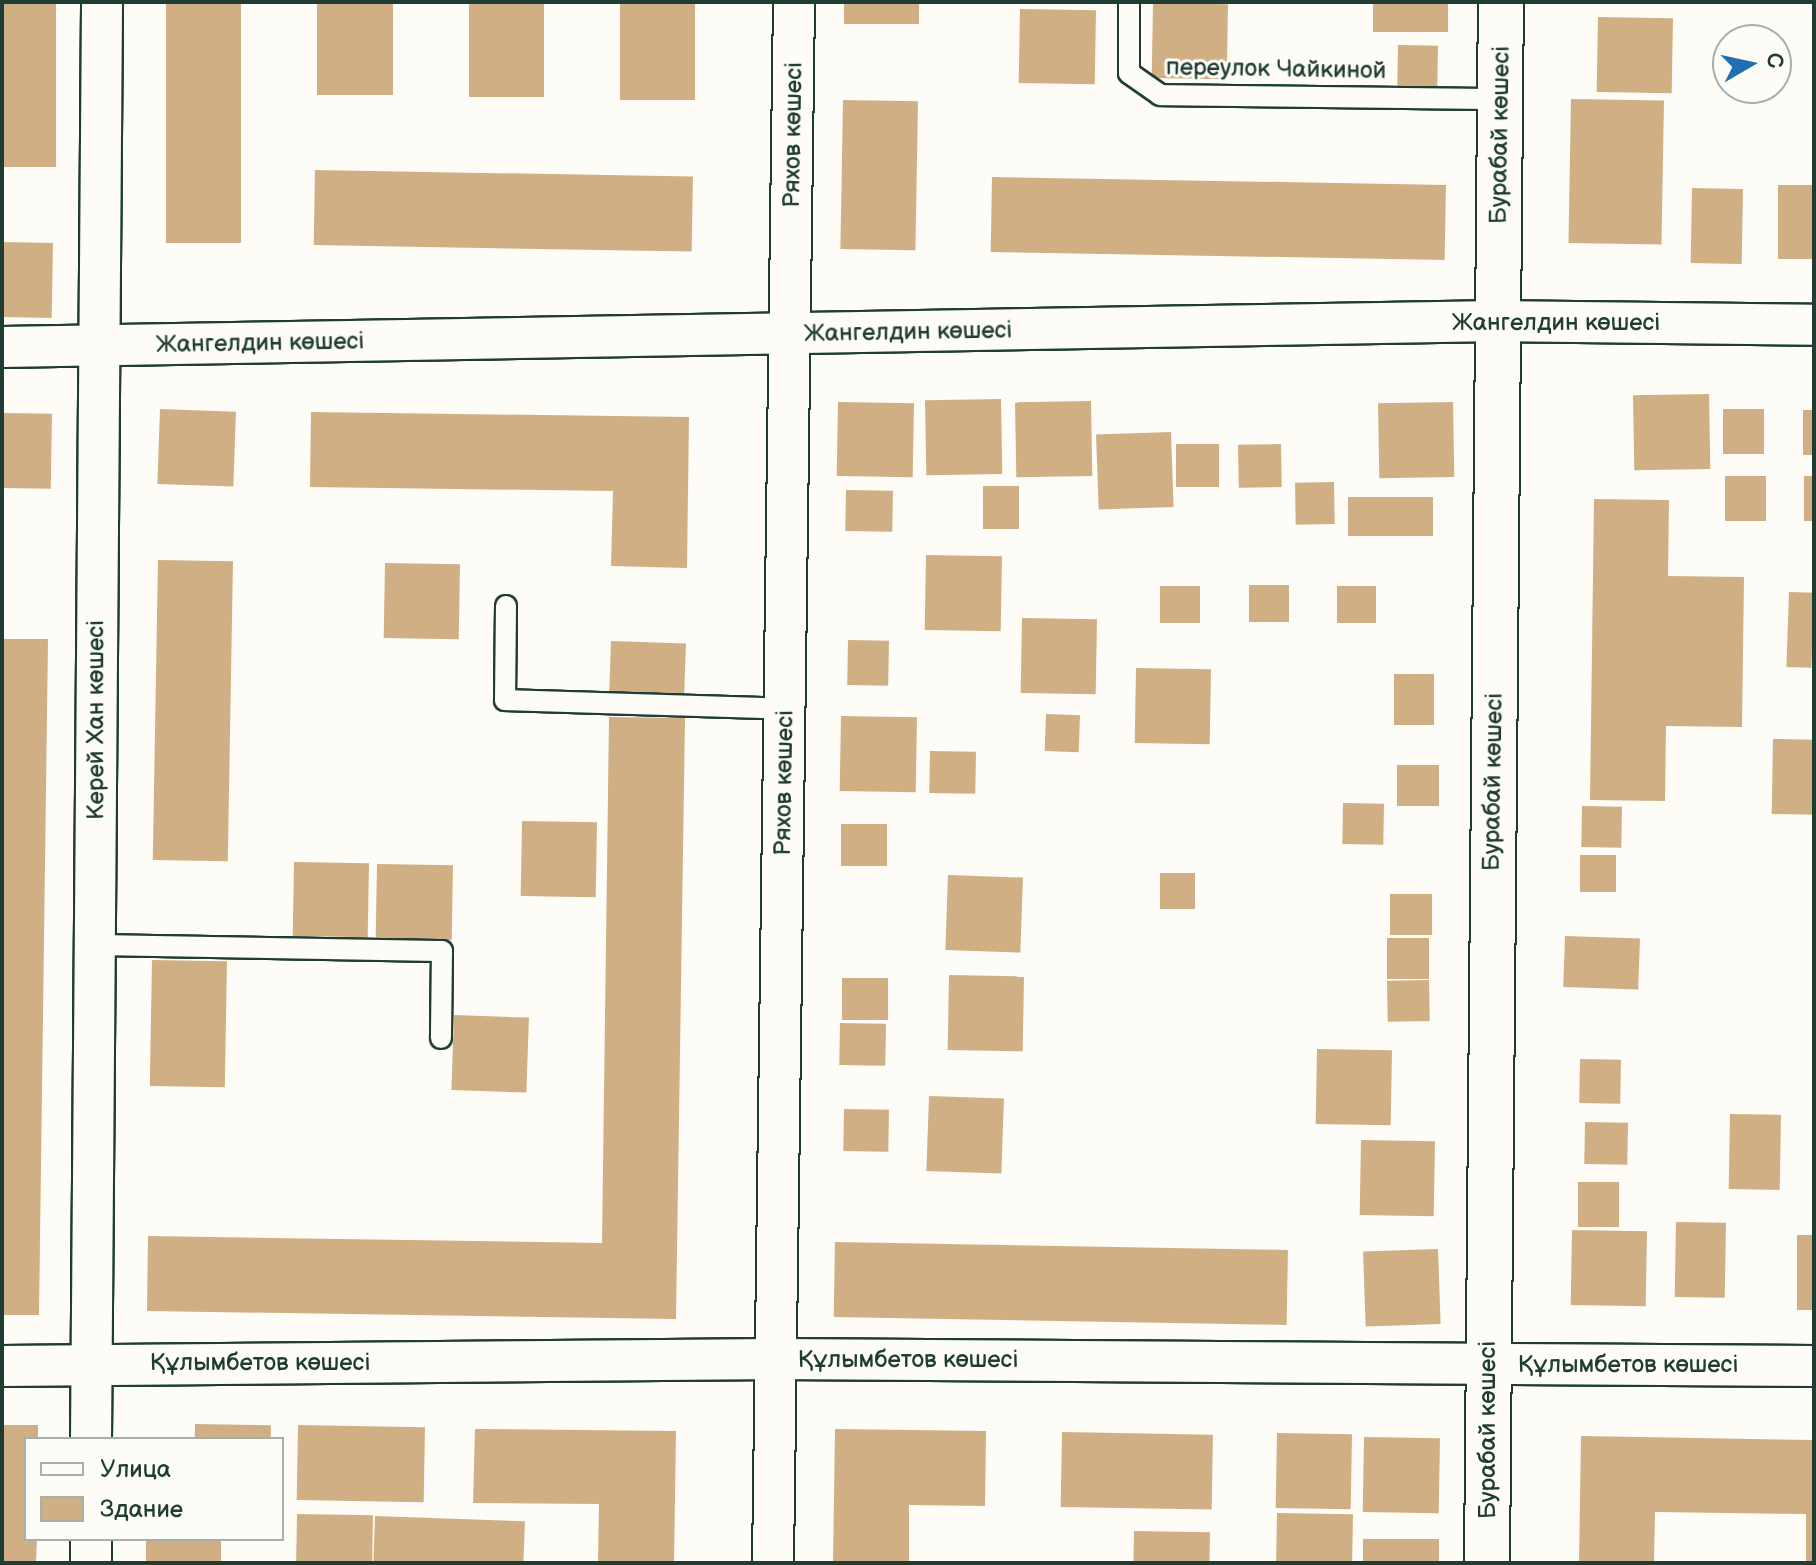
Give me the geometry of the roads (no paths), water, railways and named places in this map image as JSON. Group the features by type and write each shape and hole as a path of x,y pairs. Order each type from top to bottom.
{"street":[{"name":"Керей Хан көшесі","path":"91,1437 102,2"},
{"name":"Ряхов көшесі","path":"773,1563 794,2"},
{"name":"Бурабай көшесі","path":"1487,1563 1501,2"},
{"name":"Жангелдин көшесі","path":"2,347 1498,321 1814,325"},
{"name":"Құлымбетов көшесі","path":"2,1366 777,1359 1814,1366"},
{"path":"91,1541 91,1563"}],"lane":[{"name":"переулок Чайкиной","path":"1129,2 1129,73 1160,95 1500,99"},
{"path":"506,606 505,700 785,709"},
{"path":"94,945 442,951 441,1038"}]}
